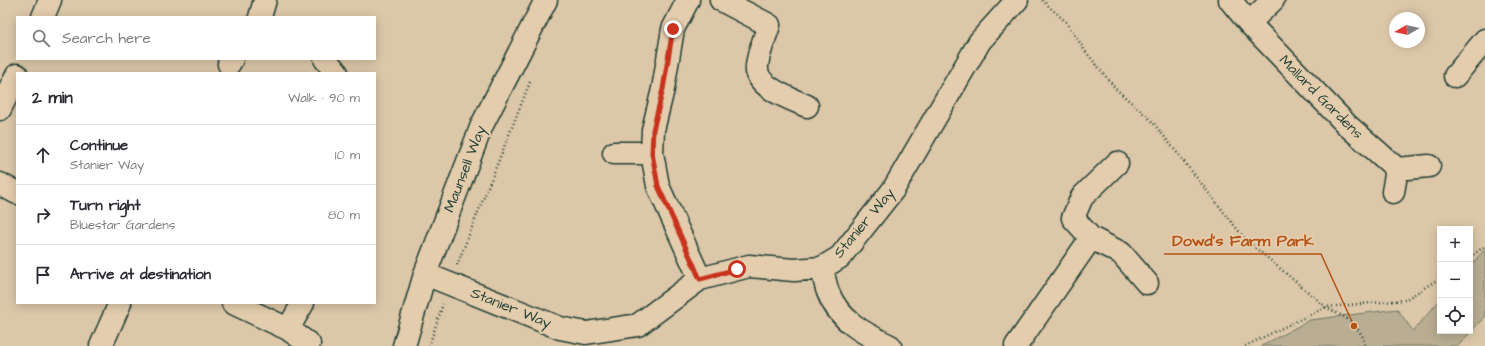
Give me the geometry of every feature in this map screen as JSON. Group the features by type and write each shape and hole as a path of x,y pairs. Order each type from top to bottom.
{"street":[{"path":"43,16 50,0"},
{"path":"260,16 266,0"},
{"name":"Maunsell Way","path":"404,346 425,274 482,125 546,0"},
{"path":"688,0 673,29 663,89 653,130 652,153 658,186 700,279"},
{"path":"721,0 769,25 757,66 758,78 768,87 807,106"},
{"name":"Stanier Way","path":"425,274 560,328 586,340 638,325 700,279 749,266 794,270 822,268 840,257 893,190 980,41 1017,0"},
{"name":"Mallard Gardens","path":"1230,0 1249,23 1346,126 1397,169"},
{"path":"1249,23 1273,0"},
{"path":"1455,76 1485,40"},
{"path":"18,72 24,60"},
{"path":"327,60 336,72"},
{"path":"0,109 16,76"},
{"path":"614,153 652,153"},
{"path":"1117,163 1082,197 1073,218 1091,238 1121,253 1147,283"},
{"path":"1393,192 1397,169 1429,166"},
{"path":"0,184 16,192"},
{"path":"1016,346 1091,238"},
{"path":"822,268 828,293 841,316 863,333 890,346"},
{"path":"102,346 120,304"},
{"path":"235,304 288,329 309,344"},
{"path":"288,329 302,304"}],"path":[{"path":"1042,0 1066,22 1086,52 1116,89 1152,121 1245,239 1326,307 1353,322 1362,337 1365,346"},
{"path":"429,346 462,251 531,80"},
{"path":"1473,255 1485,246"},
{"path":"1245,346 1326,307 1405,300 1437,280"}],"shaded area":[{"path":"1485,249 1485,316 1473,329 1473,298 1473,263"},
{"path":"1437,303 1437,334 1469,334 1458,346 1261,346 1310,320 1397,309 1413,331"}],"place":[{"name":"Dowd's Farm Park","path":"1354,326"}],"route":[{"path":"673,29 663,89 653,130 652,153 658,186 700,279 737,269"}]}
